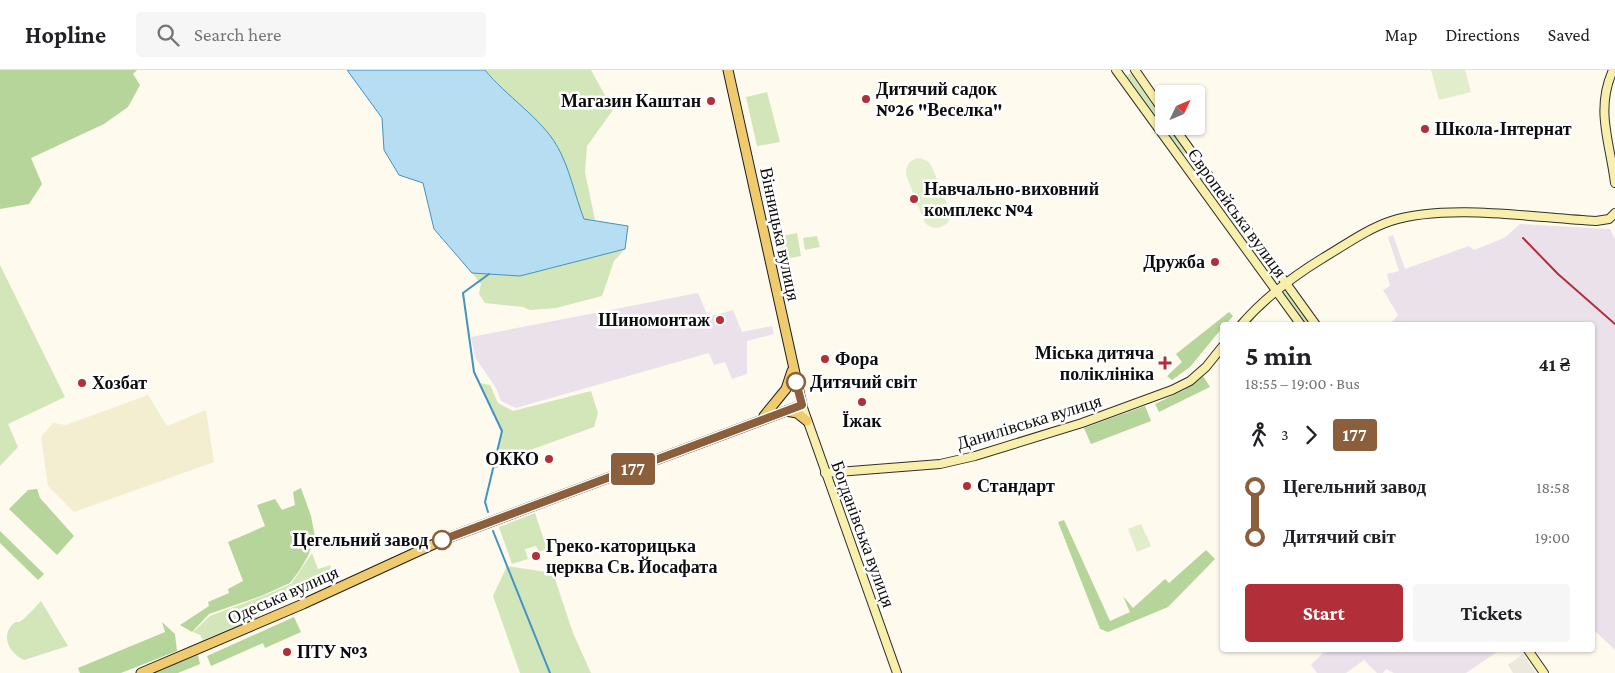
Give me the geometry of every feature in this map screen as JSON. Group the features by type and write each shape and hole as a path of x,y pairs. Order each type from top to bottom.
{"main road":[{"name":"Вінницька вулиця","path":"728,70 800,400"},
{"name":"Європейська вулиця","path":"1116,70 1299,322"},
{"path":"1135,70 1155,99"},
{"path":"1613,70 1604,97 1604,116 1615,182"},
{"name":"Європейська вулиця","path":"1180,135 1314,322"},
{"path":"1244,322 1275,290 1286,282 1365,233 1389,222 1408,217 1458,212 1596,221 1606,220 1615,213"},
{"name":"Данилівська вулиця","path":"825,473 940,464 975,456 1082,423 1172,390 1190,381 1206,367 1220,350"},
{"path":"779,400 786,389 792,368"},
{"path":"759,420 789,392 794,391 800,400"},
{"name":"Богданівська вулиця","path":"800,400 897,673"},
{"name":"Одеська вулиця","path":"141,673 303,604 449,537 786,411 800,400"},
{"path":"786,411 798,413 807,421"},
{"path":"1529,652 1542,670"},
{"path":"1534,652 1542,670"}],"shaded area":[{"path":"1520,224 1610,229 1615,239 1615,650 1595,631 1595,322 1392,322 1398,315 1383,290 1390,286 1387,274 1399,271 1388,237 1393,235 1405,269 1469,246 1474,250 1504,238"},
{"path":"698,293 708,317 733,310 742,332 772,326 774,334 747,341 747,374 732,379 725,362 714,365 709,353 516,408 501,401 496,388 475,357 471,337"},
{"path":"148,395 167,426 206,410 214,462 74,512 48,486 41,437 53,423 66,425"},
{"path":"1324,652 1497,652 1466,673 1394,673 1386,669 1383,673 1377,673 1364,660 1346,673 1317,673 1311,665"},
{"path":"1523,654 1536,673 1513,673 1508,665"}],"green space":[{"path":"0,70 137,70 133,74 140,85 128,107 104,124 31,158 42,184 29,204 0,209"},
{"path":"485,70 591,70 613,110 587,146 585,172 595,220 584,219 557,145"},
{"path":"1431,70 1465,70 1471,92 1439,100"},
{"path":"1131,73 1155,106 1155,122 1124,77"},
{"path":"767,92 780,142 757,146 746,97"},
{"path":"1164,135 1175,135 1187,152 1180,158"},
{"path":"921,158 929,162 932,167 950,211 949,221 940,227 934,228 925,223 906,175 909,163 914,159"},
{"path":"1195,163 1279,279 1273,284 1188,168"},
{"path":"797,233 801,256 780,260 776,237"},
{"path":"817,236 820,247 805,250 803,238"},
{"path":"625,249 614,261 602,296 556,308 530,310 523,307 485,303 479,294 481,284 472,273 520,276"},
{"path":"0,265 65,397 8,424 18,447 0,466"},
{"path":"1287,289 1311,322 1302,322 1281,294"},
{"path":"1229,312 1233,316 1228,322 1220,322 1220,330 1190,367 1172,380 1167,376 1182,362 1176,354"},
{"path":"1203,376 1210,387 1159,412 1155,404 1184,390"},
{"path":"479,383 490,385 498,403 513,411 591,391 598,413 594,427 533,449 535,459 493,469 502,431"},
{"path":"1145,406 1151,421 1091,444 1084,428"},
{"path":"301,488 311,516 315,537 308,556 290,583 261,596 209,614 192,632 180,625 209,606 208,602 229,593 228,589 243,581 228,542 265,526 257,505 275,499 282,510 295,505 293,492"},
{"path":"37,489 40,498 74,536 57,555 9,509 28,490"},
{"path":"535,513 547,549 539,552 536,546 525,549 528,559 512,564 499,527"},
{"path":"1064,520 1110,621 1130,612 1123,596 1133,608 1165,579 1169,583 1206,550 1215,559 1168,607 1108,632 1100,629 1058,522"},
{"path":"1141,524 1151,546 1137,552 1128,529"},
{"path":"0,531 44,574 38,580 0,543"},
{"path":"312,553 318,569 331,565 328,574 332,581 261,612 258,617 203,640 200,635 193,632 210,616 291,584"},
{"path":"507,566 553,573 573,633 591,673 520,673 493,596"},
{"path":"41,601 68,646 24,660 14,653 8,643 8,633 14,623 24,619"},
{"path":"294,617 301,632 265,648 263,643 211,666 207,656"},
{"path":"162,622 175,634 177,651 121,673 80,673 78,668 165,632"},
{"path":"198,655 200,664 178,673 150,673"}],"water":[{"path":"347,70 485,70 542,126 557,146 565,163 584,219 628,226 625,249 520,276 472,273 434,229 423,183 399,175 384,150 382,118"}],"waterway":[{"path":"488,512 485,502 502,431 474,372 463,293 489,274"},
{"path":"493,531 550,673"}],"railway":[{"path":"1523,238 1558,274 1615,324"}],"bus line":[{"name":"177","path":"442,540 552,497 660,459 802,405 796,382"}],"place":[{"name":"Дитячий садок №26 \"Веселка\"","path":"866,99"},
{"name":"Магазин Каштан","path":"711,101"},
{"name":"Школа-Інтернат","path":"1425,129"},
{"name":"Навчально-виховний комплекс №4","path":"914,199"},
{"name":"Дружба","path":"1215,262"},
{"name":"Шиномонтаж","path":"720,320"},
{"name":"Фора","path":"825,359"},
{"name":"Міська дитяча поліклініка","path":"1165,363"},
{"name":"Дитячий світ","path":"796,382"},
{"name":"Хозбат","path":"82,383"},
{"name":"Їжак","path":"862,402"},
{"name":"ОККО","path":"549,459"},
{"name":"Стандарт","path":"967,486"},
{"name":"Цегельний завод","path":"442,540"},
{"name":"Греко-каторицька церква Св. Йосафата","path":"536,556"},
{"name":"ПТУ №3","path":"287,652"}]}
